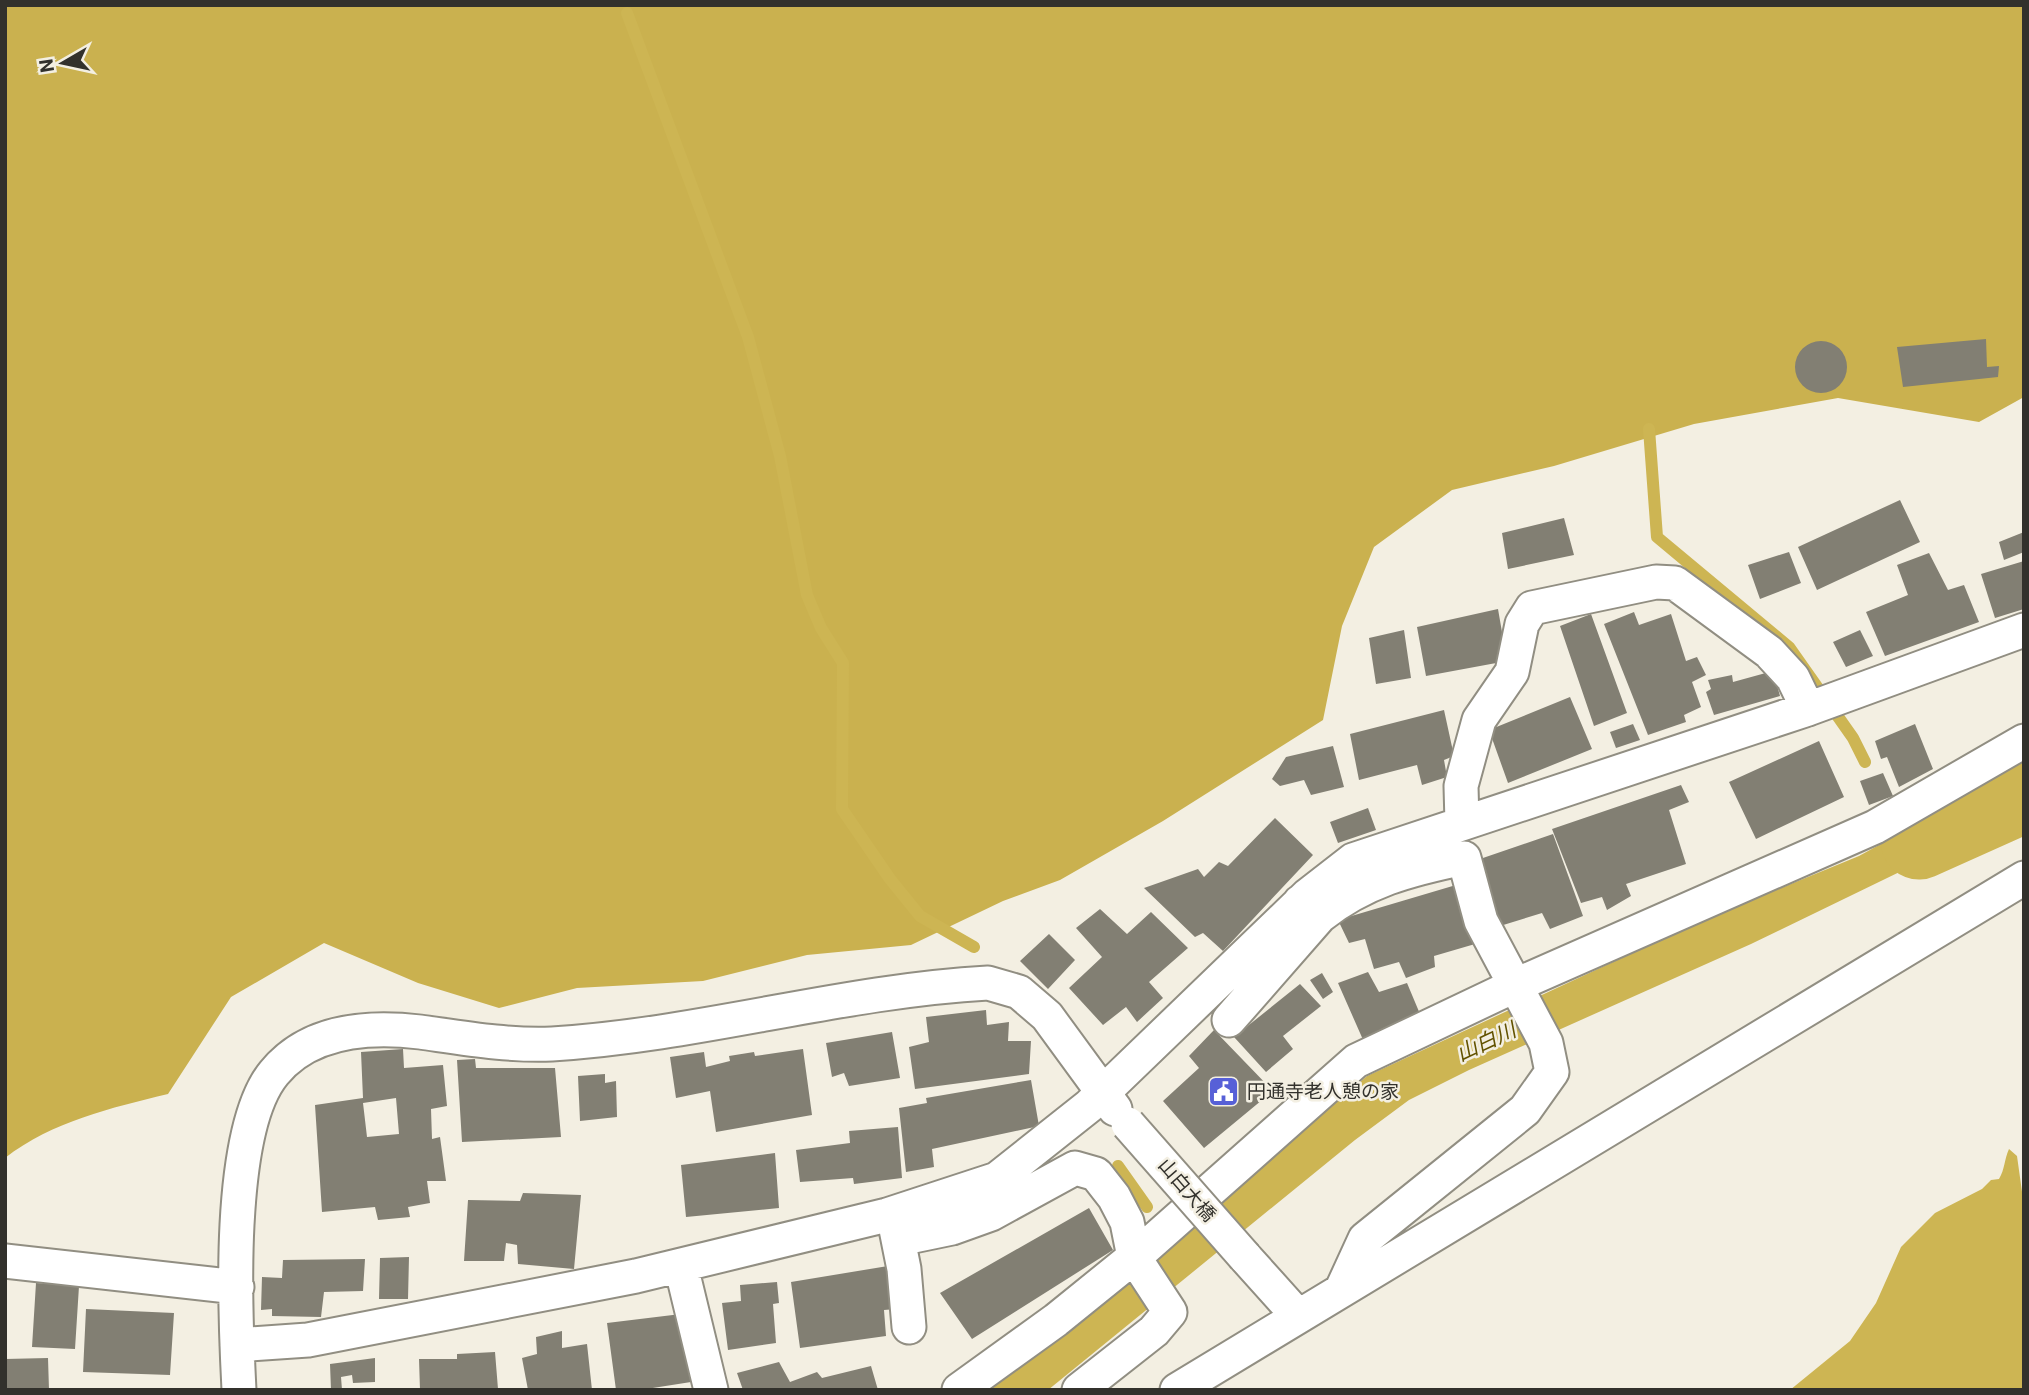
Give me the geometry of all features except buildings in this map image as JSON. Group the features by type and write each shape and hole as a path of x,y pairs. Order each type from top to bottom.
{"street":[{"path":"1462,823 1461,786 1475,730 1512,672 1522,624 1532,608 1656,582 1675,583 1769,652 1793,678 1808,709"},
{"path":"1229,1020 1310,909 1353,860 1808,709 2024,630"},
{"path":"959,1390 1056,1320 1133,1257 1356,1061 1519,990 1875,827 2024,741"},
{"path":"896,1226 997,1178 1101,1094 1310,909 1386,878 1464,858 1481,920 1546,1043 1552,1072 1525,1110 1365,1240 1342,1289"},
{"path":"1177,1390 2024,878"},
{"name":"山白大橋","path":"239,1390 236,1252 244,1160 257,1099 275,1072 305,1045 344,1033 386,1028 550,1044 988,983 1019,992 1047,1016 1101,1094 1298,1316"},
{"path":"237,1345 308,1340 896,1226 952,1228 991,1214 1075,1168 1096,1174 1114,1197 1127,1222 1133,1257 1170,1312 1154,1331 1079,1390"},
{"path":"896,1226 909,1327"},
{"path":"5,1261 237,1287"},
{"path":"681,1266 711,1390"}],"shaded area":[{"path":"5,5 2024,5 2024,397 1979,422 1838,398 1694,424 1554,466 1452,490 1374,547 1342,626 1323,720 1163,821 1060,880 1003,901 911,945 807,955 703,981 577,988 499,1008 418,983 324,943 231,997 168,1094 83,1117 43,1134 5,1158"}],"water":[{"path":"1997,780 2011,782 2021,813 1751,944 1469,1070 1409,1100 1355,1140 1048,1390 988,1390 1080,1322 1367,1076 1710,917 1859,856"},
{"path":"2009,1149 2017,1156 2024,1206 2024,1390 1790,1390 1850,1341 1876,1303 1901,1247 1935,1213 1982,1189 1991,1180 1999,1179"}],"waterway":[{"path":"627,13 748,337 780,456 807,595 821,628 843,663 842,809 890,879 920,916 974,947"},
{"path":"1649,429 1657,537 1789,647 1853,738 1865,762"},
{"name":"山白川","path":"1919,841 2024,794"},
{"path":"1118,1166 1147,1207"}],"place":[{"name":"円通寺老人憩の家","path":"1224,1091"}]}
